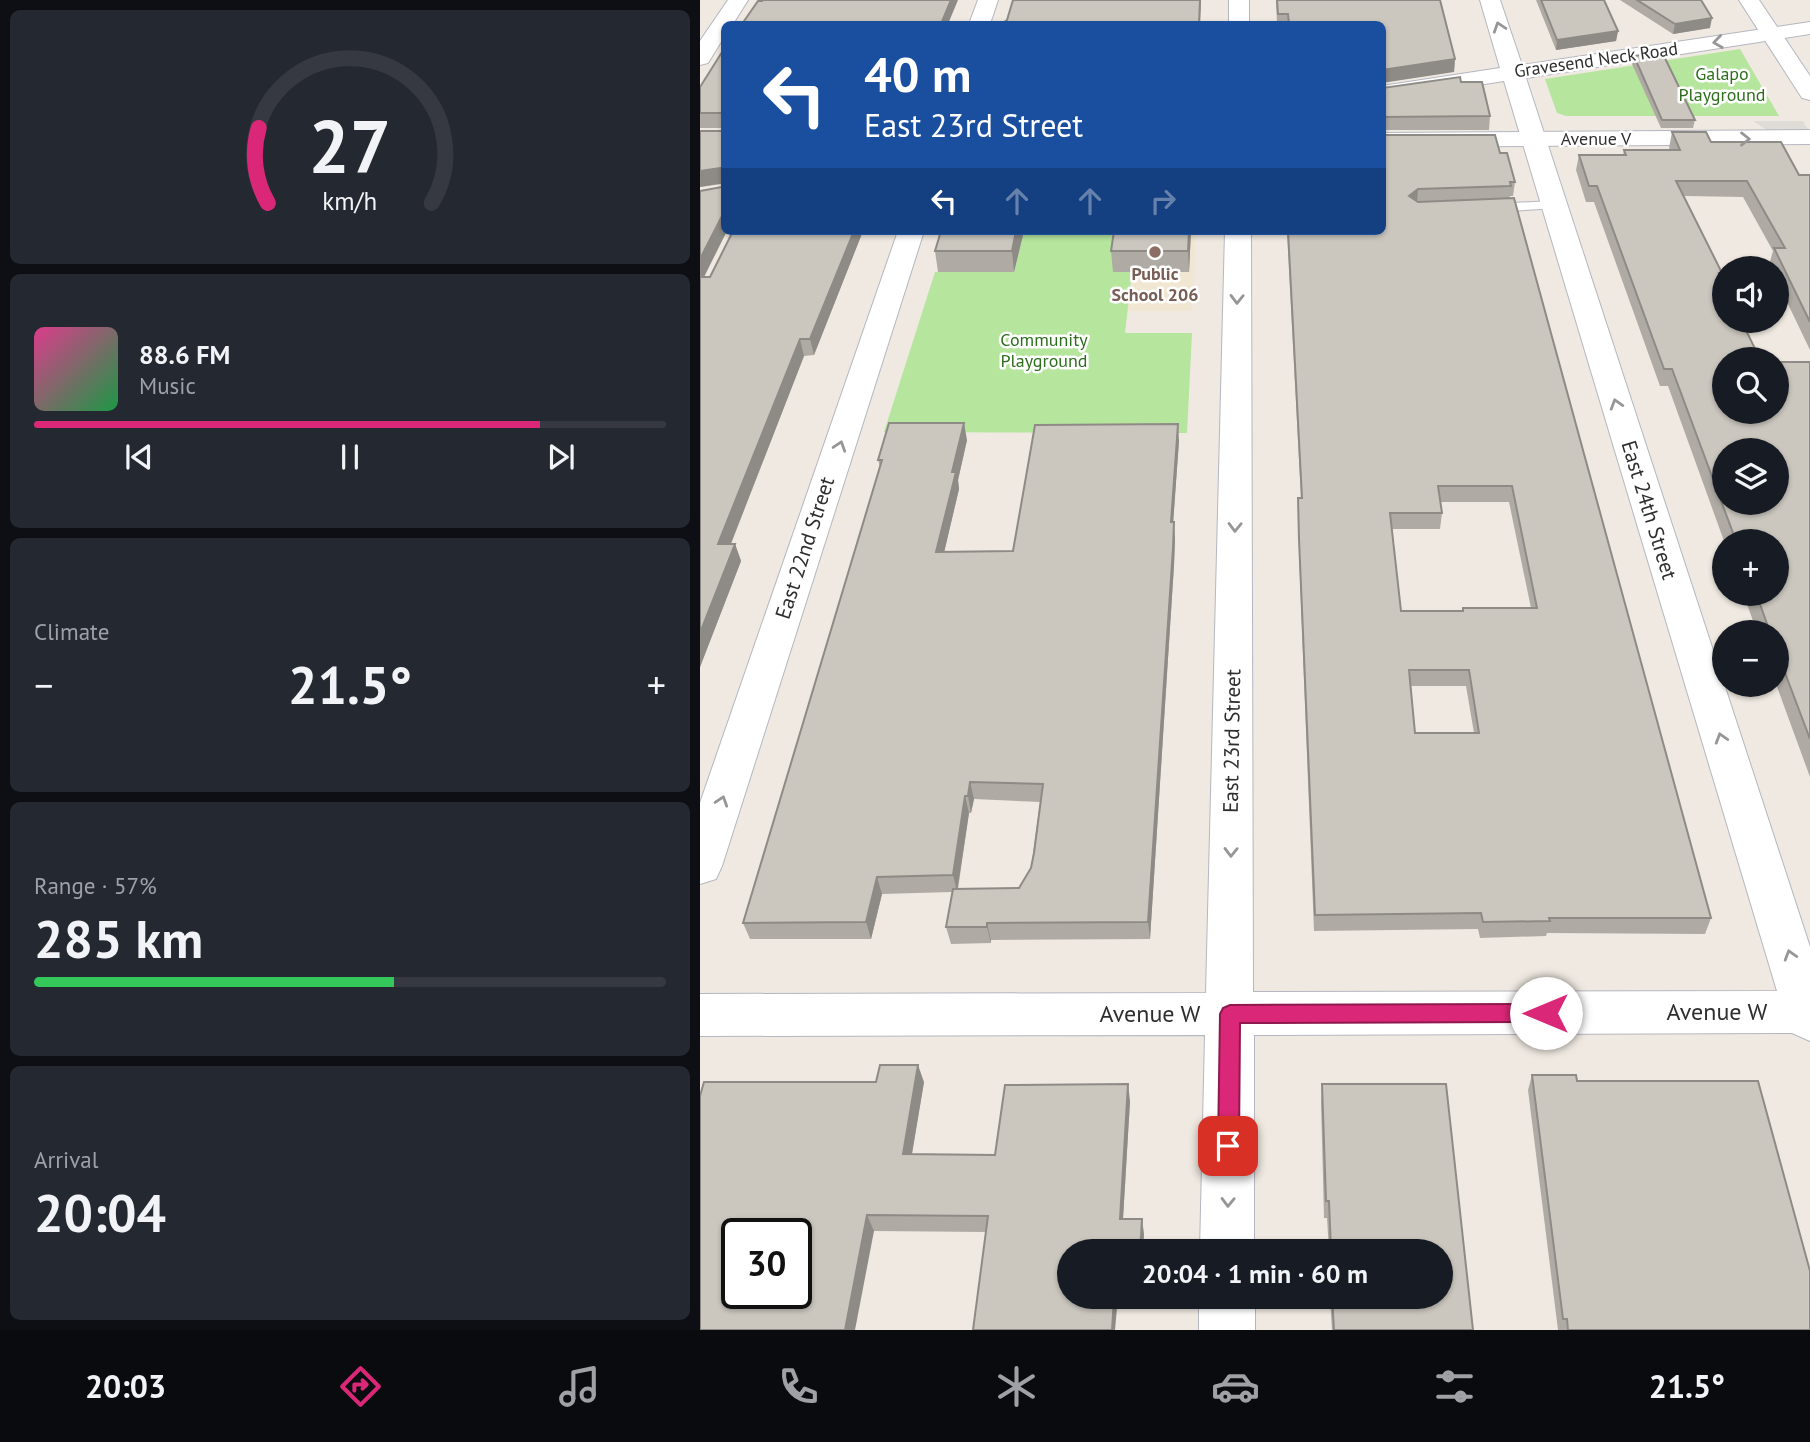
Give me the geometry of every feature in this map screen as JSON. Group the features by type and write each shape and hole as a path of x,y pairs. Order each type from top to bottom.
{"street":[{"path":"724,21 738,0"},
{"path":"981,21 988,0"},
{"path":"1239,0 1239,21"},
{"name":"East 24th Street","path":"1490,0 1809,1015"},
{"path":"1749,0 1810,93"},
{"path":"700,58 721,26"},
{"name":"Gravesend Neck Road","path":"1386,92 1810,28"},
{"name":"Avenue V","path":"1386,140 1810,137"},
{"name":"East 22nd Street","path":"700,866 910,235"},
{"name":"East 23rd Street","path":"1227,1239 1238,235"},
{"name":"Avenue W","path":"700,1015 1809,1015"},
{"path":"1227,1309 1227,1330"}],"lane":[{"path":"1482,208 1553,205"}],"shaded area":[{"path":"1753,121 1803,121 1809,131 1773,134"},
{"name":"Public School 206","path":"1118,235 1196,235 1192,311 1127,311 1132,273 1113,272"}],"green space":[{"name":"Galapo Playground","path":"1740,49 1779,116 1566,116 1557,113 1545,79"},
{"name":"Community Playground","path":"1023,235 1118,235 1113,272 1132,272 1125,333 1192,333 1187,433 884,432 935,272 1014,272"}],"building":[{"path":"951,0 942,21 744,21 758,1"},
{"path":"1013,0 1200,0 1199,21 1007,20"},
{"path":"1277,0 1440,0 1455,59 1386,69 1386,21 1289,21 1288,14 1278,14"},
{"path":"1541,0 1604,0 1618,31 1557,40"},
{"path":"1637,0 1701,0 1712,18 1675,24"},
{"path":"1662,52 1695,120 1662,120 1634,56"},
{"path":"721,54 721,113 700,113 700,87"},
{"path":"1460,77 1461,82 1482,82 1490,116 1386,117 1386,87"},
{"path":"700,131 721,131 721,168 700,171"},
{"path":"1672,132 1706,132 1711,142 1781,142 1799,175 1810,175 1810,322 1789,279 1789,256 1778,256 1774,248 1785,248 1747,181 1676,181 1714,256 1712,333 1747,333 1754,347 1712,347 1712,424 1789,424 1789,362 1810,362 1810,739 1789,683 1789,620 1766,620 1761,606 1789,606 1789,529 1732,529 1726,515 1789,515 1789,438 1712,438 1712,476 1672,369 1664,369 1597,186 1589,186 1579,155 1626,155 1624,150 1680,150"},
{"path":"1386,135 1495,135 1500,153 1507,153 1515,182 1510,182 1511,186 1418,189 1409,196 1418,202 1514,198 1711,918 1549,918 1550,921 1483,922 1481,913 1315,915 1299,539 1298,498 1302,498 1288,235 1386,235","holes":["1438,486 1512,486 1537,608 1401,611 1390,513 1442,513","1409,670 1469,670 1479,733 1415,733"]},
{"path":"721,187 721,218 700,259 700,191"},
{"path":"731,235 852,235 810,339 800,339 718,544 735,544 700,633 700,277 710,277"},
{"path":"940,235 1015,235 1012,251 935,251"},
{"path":"1113,235 1189,235 1188,251 1111,251"},
{"path":"889,423 964,423 952,472 956,472 936,552 1013,551 1035,425 1178,424 1171,522 1174,522 1173,548 1148,922 987,923 987,927 946,927 953,889 1019,888 1031,868 1034,853 1043,784 970,782 968,796 965,796 953,875 877,877 866,922 743,923 882,460 878,460"},
{"path":"880,1065 918,1065 903,1154 995,1155 1005,1085 1128,1084 1120,1219 1142,1219 1141,1239 1057,1239 1057,1309 1113,1309 1112,1330 973,1330 988,1216 867,1215 845,1330 700,1330 700,1096 704,1082 876,1082"},
{"path":"1532,1075 1576,1075 1577,1081 1758,1081 1810,1271 1810,1330 1568,1330 1567,1319 1563,1319"},
{"path":"1322,1084 1446,1084 1473,1330 1334,1330 1333,1309 1453,1309 1453,1239 1331,1239 1329,1201 1326,1201"}],"place":[{"name":"Public School 206","path":"1155,252"}],"route":[{"path":"1228,1146 1230,1014 1546,1013"}]}
